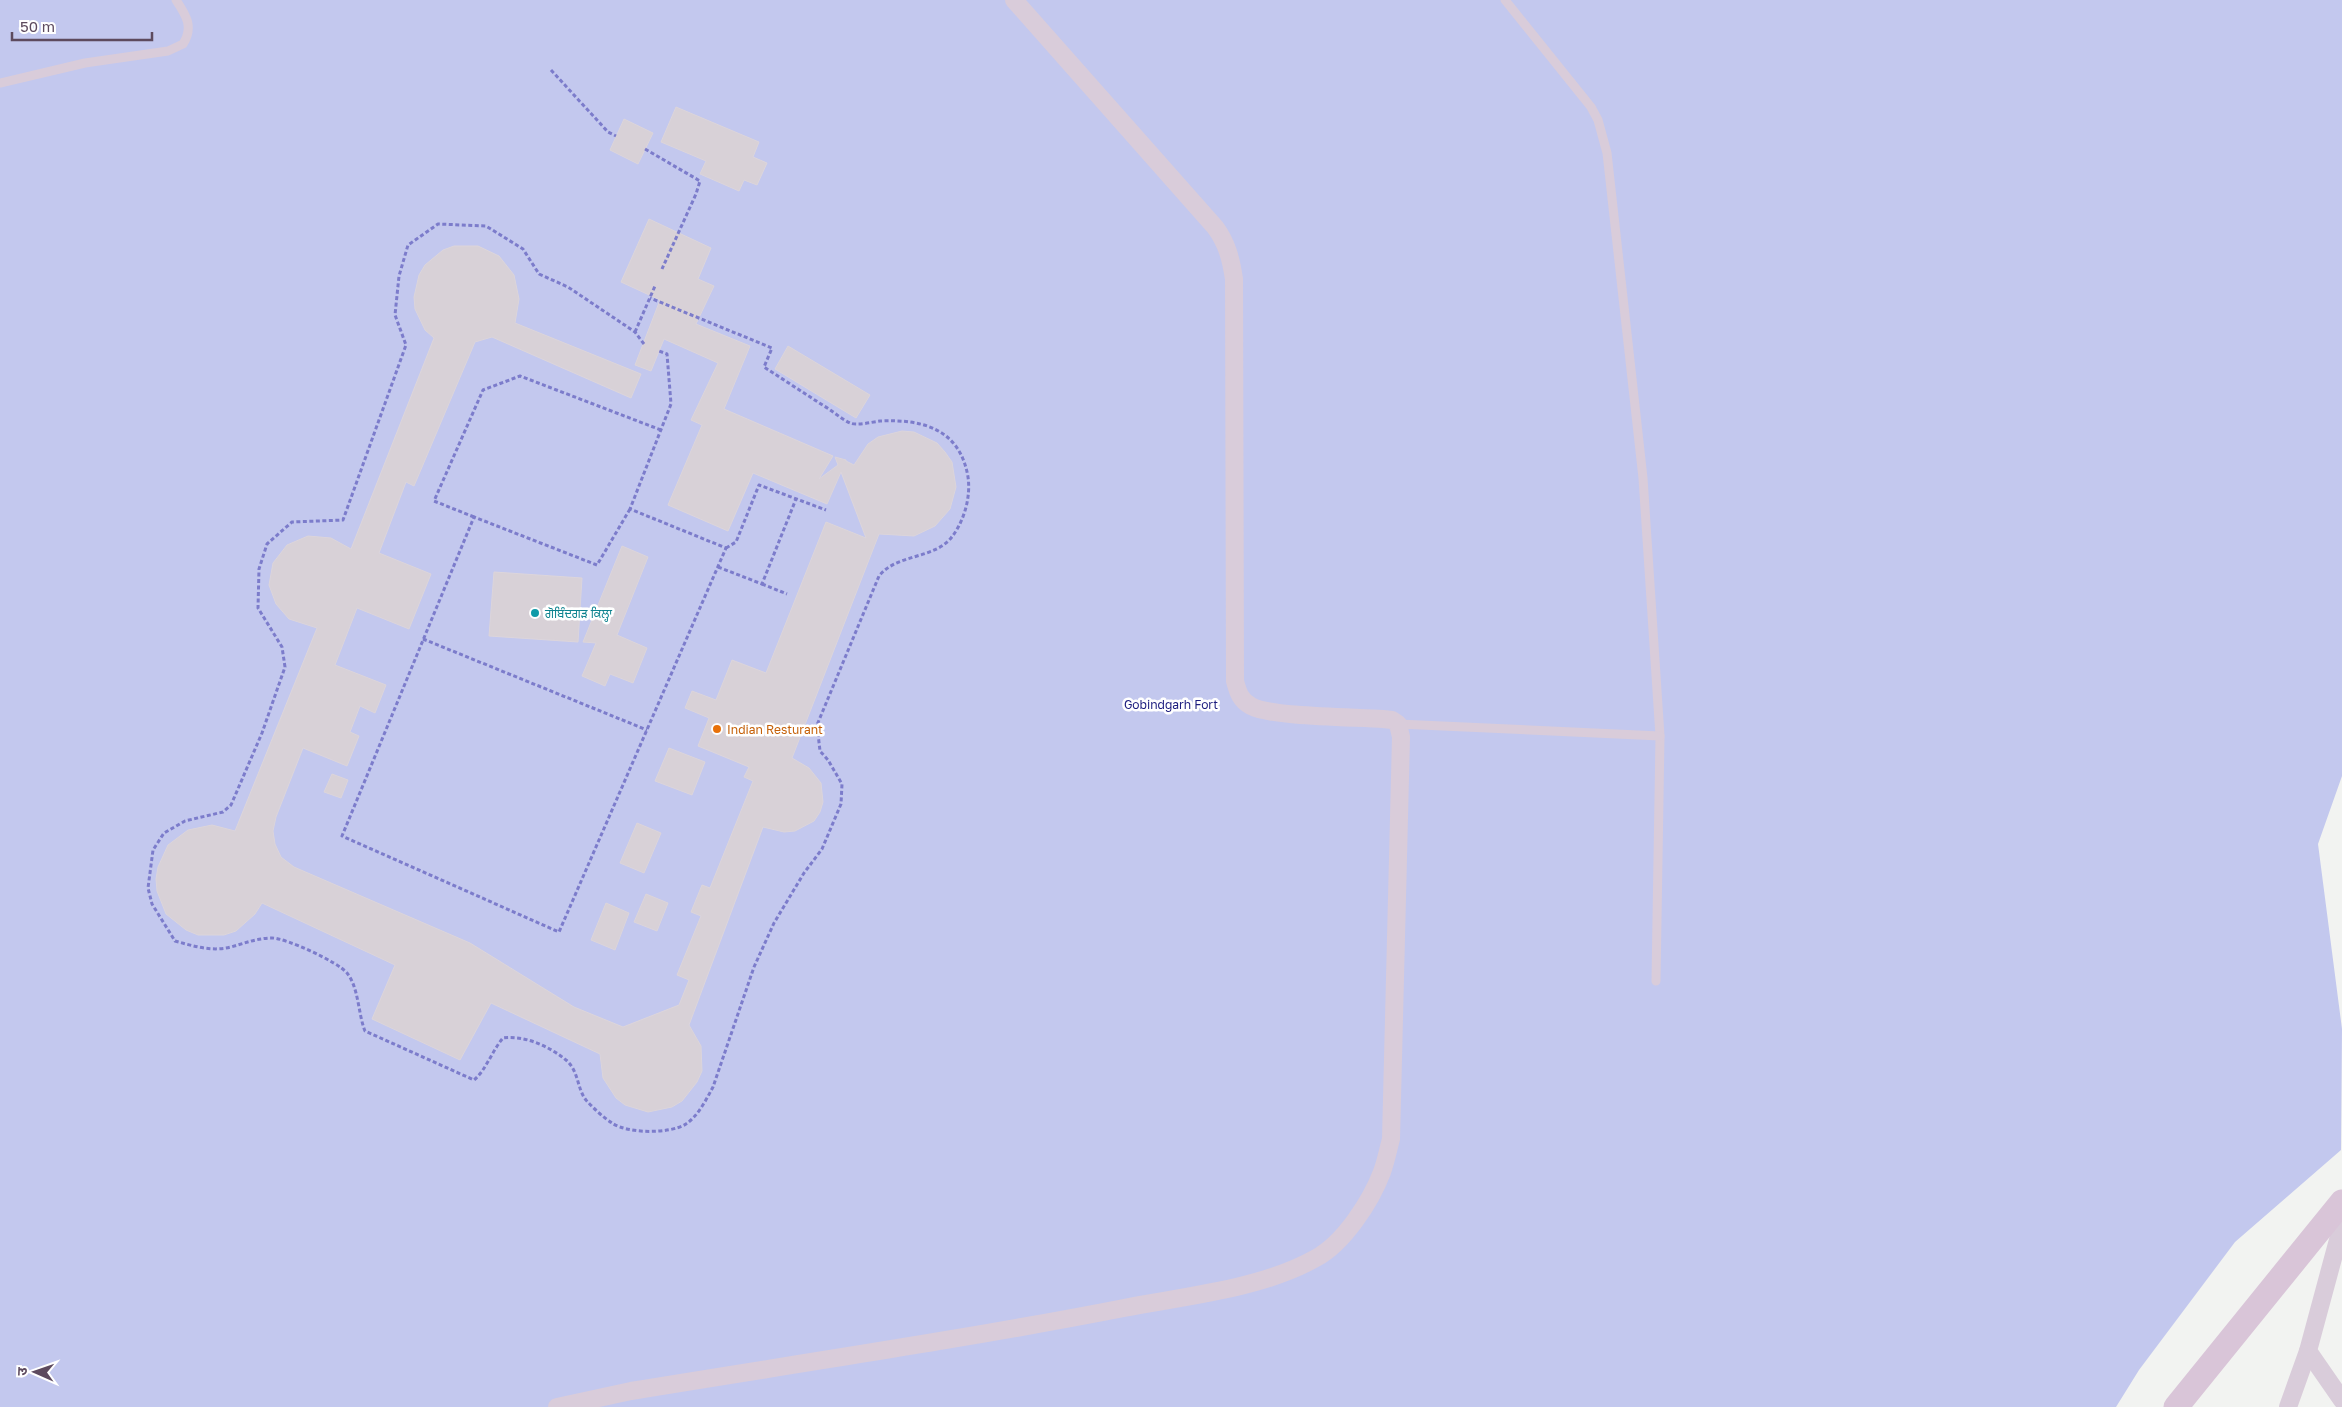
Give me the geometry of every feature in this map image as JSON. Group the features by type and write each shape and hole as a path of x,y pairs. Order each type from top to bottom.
{"main road":[{"path":"2176,1407 2342,1202"}],"street":[{"path":"557,1407 631,1391 1095,1314 1249,1284 1292,1270 1318,1257 1335,1243 1353,1222 1369,1198 1382,1171 1390,1139 1400,738 1398,724 1392,720 1383,719 1262,711 1244,701 1238,694 1235,681 1234,279 1231,259 1221,236 1214,227 1014,0"},
{"path":"2288,1407 2308,1351 2342,1225"},
{"path":"2308,1351 2342,1400"}],"lane":[{"path":"0,83 85,64 168,51 183,44 190,28 187,16 176,0"},
{"path":"1505,0 1591,106 1598,120 1606,153 1644,478 1660,736 1656,981"},
{"path":"1398,724 1660,736"}],"path":[{"path":"551,70 587,111 608,132 616,136"},
{"path":"645,150 700,181 662,270"},
{"path":"644,344 635,332 568,287 539,274 523,249 486,226 438,224 408,245 399,276 396,316 406,345 342,520 292,522 267,544 259,569 258,608 282,646 286,667 262,733 232,805 223,812 185,821 164,833 152,850 148,888 152,904 175,941 212,949 274,938 332,960 348,973 365,1031 474,1080 482,1073 491,1053 503,1038 516,1036 534,1041 566,1060 576,1073 585,1099 613,1124 635,1130 663,1132 686,1124 703,1106 713,1087 754,967 774,923 804,873 822,849 841,804 842,784 828,760 820,751 817,725 879,576 885,568 930,551 951,539 964,513 969,484 963,458 954,442 941,432 926,424 910,422 852,424 764,367 772,348 650,298"},
{"path":"635,332 655,286"},
{"path":"659,351 667,354 671,404 661,430 630,509 597,565 434,501 483,390 520,376 661,430"},
{"path":"474,517 342,836 559,932 726,548 736,542 758,485 826,510"},
{"path":"762,584 796,499"},
{"path":"630,509 726,548"},
{"path":"718,567 787,594"},
{"path":"423,639 647,730"}],"green space":[{"name":"Gobindgarh Fort","path":"0,0 2342,0 2342,776 2318,844 2342,1029 2341,1150 2235,1242 2139,1370 2116,1407 0,1407"}],"building":[{"path":"676,107 759,142 753,157 767,163 757,185 744,180 739,191 700,174 706,161 661,142"},
{"path":"624,119 653,133 638,164 610,150"},
{"path":"649,219 711,248 698,279 714,286 696,324 750,346 724,409 833,456 819,479 838,465 835,457 846,460 854,465 868,444 878,437 902,431 914,432 937,443 945,452 952,462 956,487 950,509 935,526 914,536 879,534 792,758 809,768 821,783 823,802 820,812 814,821 795,831 784,832 763,827 689,1025 701,1046 702,1071 697,1082 682,1101 672,1107 648,1112 625,1105 616,1098 603,1078 600,1054 491,1003 460,1060 372,1019 395,965 262,903 255,914 236,931 224,935 198,935 186,930 166,914 157,891 156,879 158,867 168,845 188,830 212,825 235,831 317,628 289,619 276,604 269,585 273,563 287,545 308,536 331,538 351,549 434,338 425,330 415,309 414,297 419,275 425,265 443,250 454,246 478,246 499,256 514,275 519,299 515,323 641,374 631,398 492,337 475,342 414,486 406,482 379,553 431,574 409,629 357,608 335,665 386,685 375,713 360,706 350,732 359,736 347,766 303,748 276,817 273,831 275,844 281,857 294,867 470,943 574,1007 623,1027 679,1005 689,980 677,975 701,916 691,912 702,885 710,888 753,781 744,777 749,767 698,746 709,718 685,708 692,691 716,700 732,660 766,673 826,522 866,538 841,472 827,504 753,473 728,531 668,505 702,425 691,420 718,363 664,339 651,371 635,365 660,300 621,282"},
{"path":"788,346 870,395 856,418 775,369"},
{"path":"622,546 648,557 617,635 647,648 633,683 610,674 605,686 582,676 596,643 583,642"},
{"path":"494,572 582,578 578,642 489,636"},
{"path":"669,748 705,762 692,795 655,781"},
{"path":"332,774 348,780 341,798 324,792"},
{"path":"637,823 661,833 644,873 620,863"},
{"path":"646,894 668,903 657,931 634,922"},
{"path":"606,903 629,913 615,950 591,940"}],"place":[{"name":"ਗੋਬਿੰਦਗੜ ਕਿਲ੍ਹਾ","path":"535,613"},
{"name":"Indian Resturant","path":"717,729"}]}
